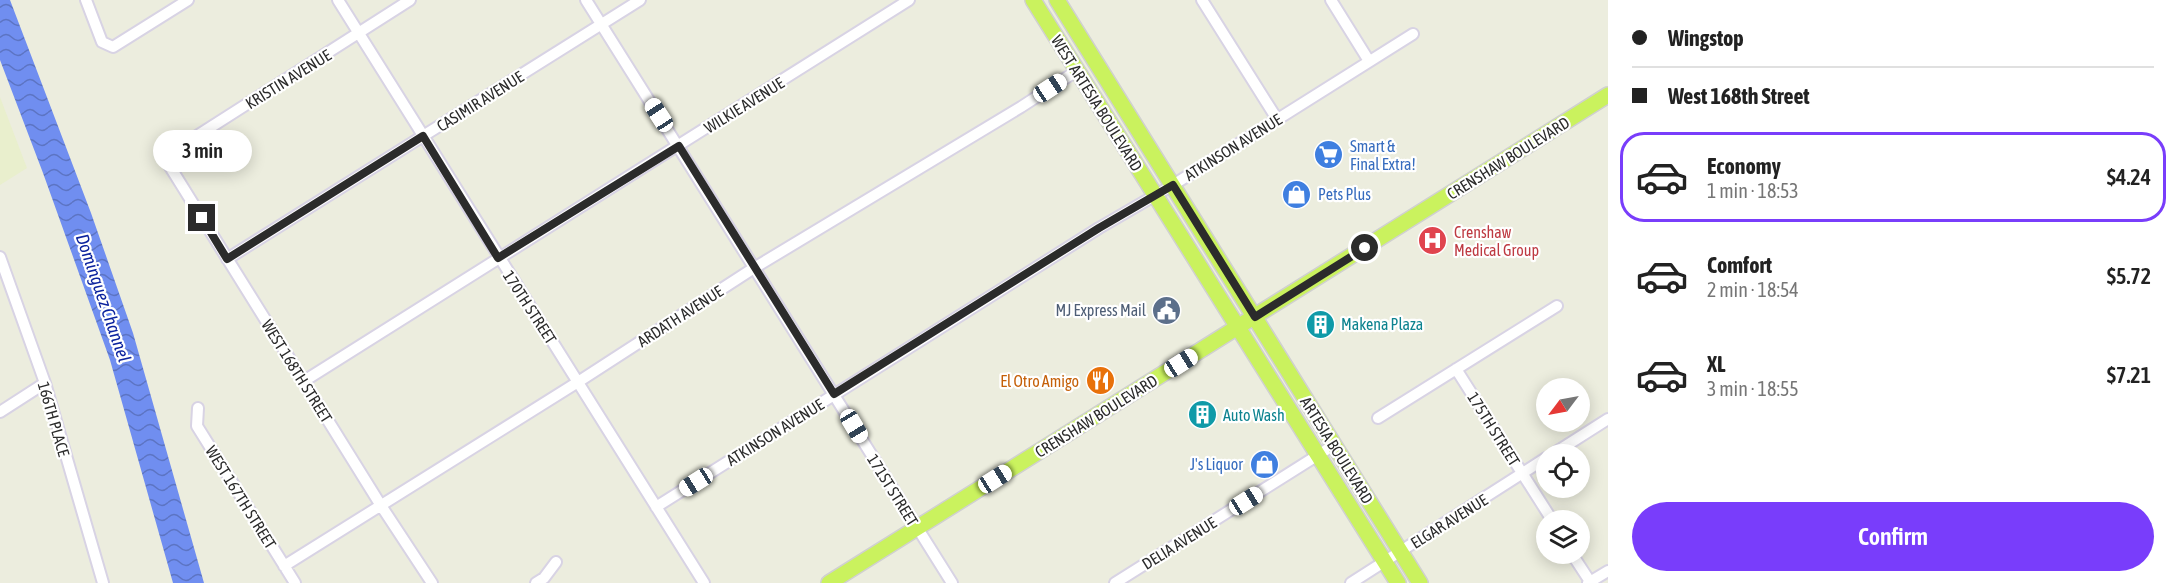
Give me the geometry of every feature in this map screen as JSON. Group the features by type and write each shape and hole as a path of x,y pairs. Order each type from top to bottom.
{"main road":[{"name":"WEST ARTESIA BOULEVARD","path":"1033,0 1238,327"},
{"name":"WEST ARTESIA BOULEVARD","path":"1057,0 1255,317"},
{"name":"CRENSHAW BOULEVARD","path":"829,583 1608,95"},
{"name":"ARTESIA BOULEVARD","path":"1255,317 1420,583"},
{"name":"ARTESIA BOULEVARD","path":"1238,327 1398,583"}],"street":[{"path":"86,0 102,42 113,46 188,0"},
{"name":"170TH STREET","path":"338,0 704,583"},
{"name":"KRISTIN AVENUE","path":"164,158 410,0"},
{"name":"171ST STREET","path":"586,0 952,583"},
{"name":"CASIMIR AVENUE","path":"227,259 640,0"},
{"name":"WILKIE AVENUE","path":"304,381 909,0"},
{"path":"1202,0 1277,119"},
{"path":"1331,0 1369,61"},
{"name":"ATKINSON AVENUE","path":"656,507 1099,228 1173,185 1413,34"},
{"name":"ARDATH AVENUE","path":"284,566 754,268 1021,107 1078,70"},
{"name":"WEST 168TH STREET","path":"164,158 380,504 432,583"},
{"name":"166TH PLACE","path":"0,256 3,275 45,384 103,583"},
{"path":"1378,418 1557,306"},
{"name":"175TH STREET","path":"1456,369 1545,510"},
{"path":"0,412 45,384"},
{"name":"WEST 167TH STREET","path":"198,408 197,426 295,583"},
{"path":"1569,444 1608,419"},
{"name":"DELIA AVENUE","path":"1115,583 1334,446"},
{"name":"ELGAR AVENUE","path":"1351,583 1536,465"},
{"path":"536,583 544,578 556,562"},
{"path":"1578,564 1590,583 1608,571"}],"shaded area":[{"path":"0,97 27,168 0,185"}],"water":[{"name":"Dominguez Channel","path":"0,0 10,0 91,213 133,333 204,583 173,583 110,360 0,60"}],"place":[{"name":"Smart & Final Extra!","path":"1329,155"},
{"name":"Pets Plus","path":"1297,194"},
{"name":"Crenshaw Medical Group","path":"1433,241"},
{"name":"MJ Express Mail","path":"1167,310"},
{"name":"Makena Plaza","path":"1320,324"},
{"name":"El Otro Amigo","path":"1100,381"},
{"name":"Auto Wash","path":"1202,415"},
{"name":"J's Liquor","path":"1264,464"}],"route":[{"path":"202,218 227,259 423,136 498,258 679,146 834,394 1099,228 1173,185 1255,317 1365,248"}]}
